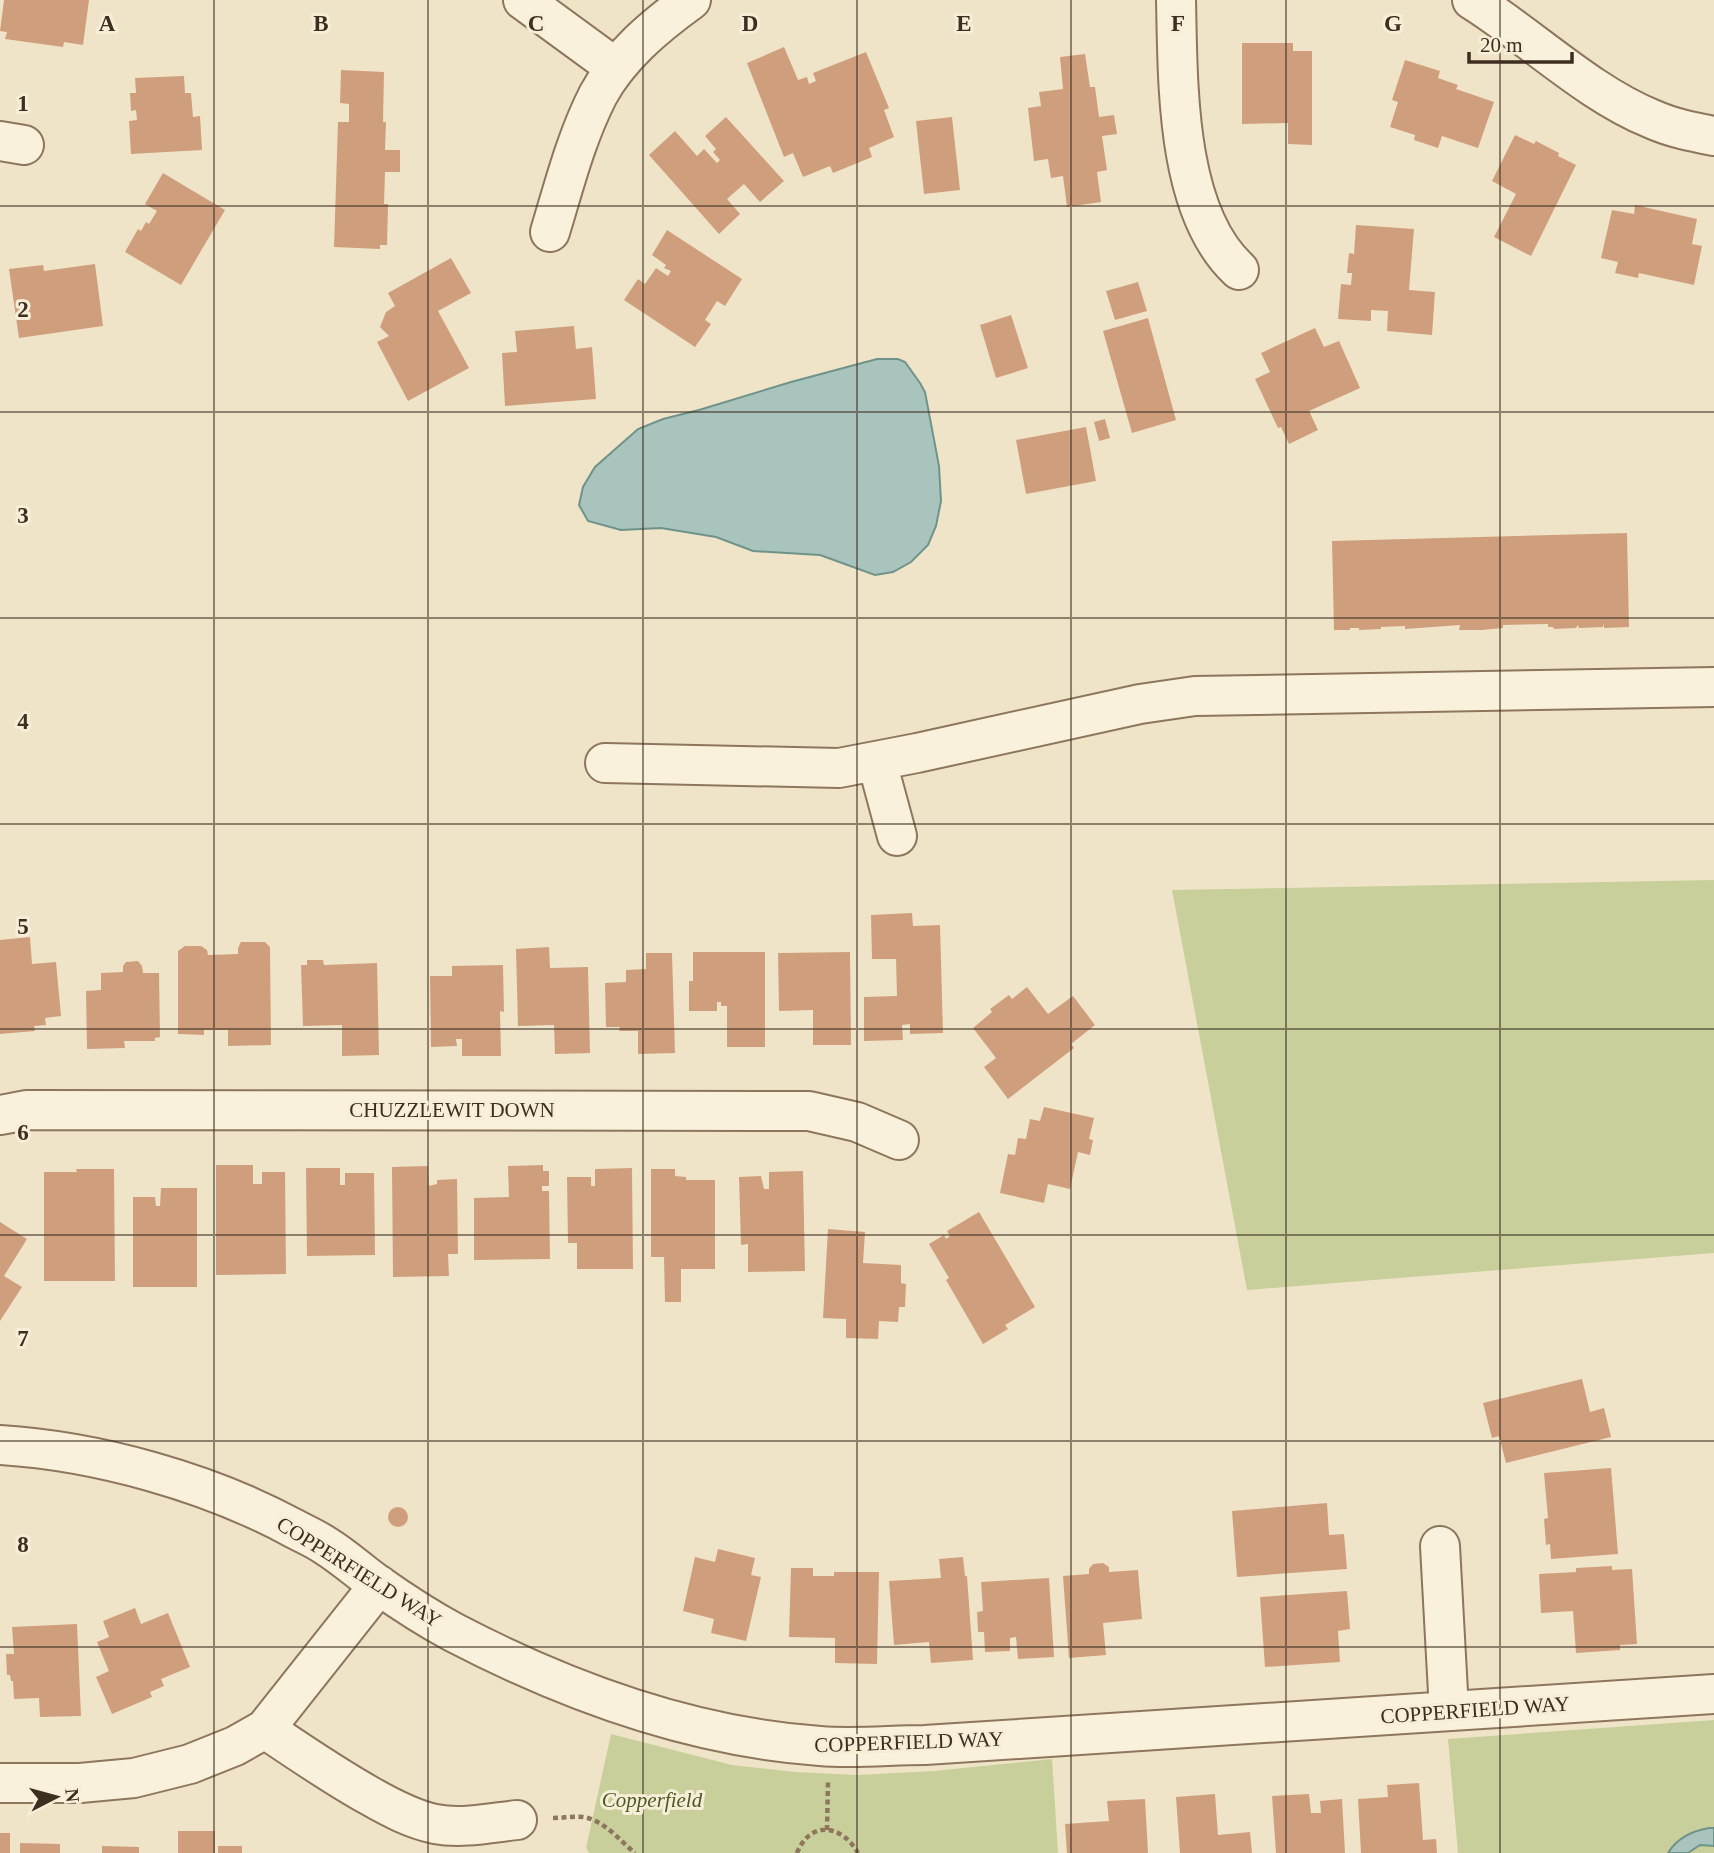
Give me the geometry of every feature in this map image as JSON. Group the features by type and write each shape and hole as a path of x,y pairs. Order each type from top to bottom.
{"street":[{"path":"523,0 616,68"},
{"path":"550,232 586,121 599,94 616,68 660,23 691,0"},
{"path":"1176,0 1181,117 1196,195 1205,221 1218,245 1240,270"},
{"path":"1472,0 1579,77 1621,103 1651,119 1683,130 1714,136"},
{"path":"605,763 839,768 1140,704 1195,696 1714,687"},
{"path":"877,762 897,836"},
{"name":"CHUZZLEWIT DOWN","path":"0,1115 27,1110 809,1111 857,1122 899,1140"},
{"name":"COPPERFIELD WAY","path":"0,1445 95,1458 187,1482 262,1511 326,1546 379,1585 451,1630 513,1661 565,1684 652,1715 745,1737 830,1746 925,1745 1714,1694"},
{"path":"1440,1546 1449,1711"},
{"path":"0,1783 107,1782 150,1775 190,1764 235,1746 265,1729 379,1585"},
{"path":"265,1729 340,1779 411,1817 434,1824 456,1826 517,1820"}],"path":[{"path":"827,1830 830,1746"},
{"path":"517,1820 585,1818 607,1828 635,1853"},
{"path":"797,1853 810,1834 827,1830 837,1831 845,1836 859,1853"}],"green space":[{"path":"1714,880 1714,1253 1247,1290 1172,890"},
{"path":"1714,1720 1714,1853 1458,1853 1448,1739"},
{"name":"Copperfield","path":"611,1734 732,1765 795,1772 857,1775 933,1771 1052,1759 1058,1853 589,1853 586,1848"}],"water":[{"path":"877,359 898,359 905,362 920,383 925,392 939,466 941,501 936,526 928,545 911,562 893,572 875,575 820,555 753,551 716,537 661,528 621,530 588,521 579,505 583,487 595,467 638,429 663,419"},
{"path":"1714,1828 1714,1846 1700,1845 1688,1853 1668,1853 1686,1836"}],"building":[{"path":"4,0 89,0 83,45 64,42 63,47 5,39 7,32 0,31"},
{"path":"1242,43 1293,43 1293,51 1312,51 1312,145 1288,144 1288,123 1242,124"},
{"path":"784,47 798,80 807,77 809,84 816,81 813,73 866,52 889,108 884,110 894,137 869,148 872,157 833,173 830,166 803,177 793,153 784,157 747,63"},
{"path":"1085,54 1090,87 1095,87 1099,117 1114,115 1117,134 1102,136 1107,170 1097,172 1101,202 1067,207 1063,176 1051,178 1048,159 1034,161 1028,108 1041,106 1039,92 1063,89 1060,57"},
{"path":"1405,60 1440,71 1438,78 1458,85 1456,89 1494,102 1478,148 1442,136 1438,148 1414,140 1415,135 1390,127 1398,102 1392,100"},
{"path":"341,70 384,72 385,150 400,150 400,172 385,172 384,204 388,204 387,245 380,245 380,249 334,247 338,122 349,122 349,104 340,103"},
{"path":"184,76 185,93 191,93 193,117 200,116 202,150 131,154 129,121 137,120 136,110 131,111 130,93 136,93 135,78"},
{"path":"726,117 784,181 760,202 744,184 727,199 740,214 719,234 649,155 675,131 697,156 704,149 717,163 720,160 713,152 716,149 705,136"},
{"path":"952,117 960,190 924,194 916,121"},
{"path":"1515,135 1534,144 1536,141 1576,165 1531,256 1494,237 1516,194 1492,181"},
{"path":"163,173 225,210 181,285 125,252 138,229 141,231 146,222 149,224 157,211 145,204"},
{"path":"1635,205 1697,219 1692,244 1702,246 1694,285 1639,273 1638,278 1615,273 1618,262 1601,258 1612,210 1634,214"},
{"path":"1356,225 1414,229 1409,290 1435,292 1432,335 1387,331 1388,311 1371,310 1371,321 1338,319 1341,284 1351,285 1352,273 1347,273 1349,253 1354,254"},
{"path":"667,230 742,279 725,306 717,301 705,320 711,324 695,347 624,300 638,279 645,284 656,268 668,276 671,271 664,268 666,265 652,255"},
{"path":"451,258 471,293 438,311 469,368 408,401 377,342 389,336 380,327 386,312 395,306 388,293"},
{"path":"95,264 103,326 19,338 9,269 43,265 44,271"},
{"path":"1138,282 1147,311 1115,320 1106,291"},
{"path":"1011,315 1028,368 996,378 980,325"},
{"path":"1148,318 1176,420 1132,433 1103,331"},
{"path":"574,326 576,349 592,347 596,399 505,406 502,353 517,352 515,331"},
{"path":"1315,328 1324,347 1339,341 1360,388 1309,411 1318,430 1289,444 1281,427 1278,428 1255,379 1270,372 1261,353"},
{"path":"1105,419 1110,438 1099,441 1094,422"},
{"path":"1086,427 1096,481 1026,494 1016,440"},
{"path":"1627,533 1629,627 1604,628 1604,623 1603,627 1579,628 1578,625 1576,628 1554,629 1548,627 1548,624 1503,625 1503,628 1482,630 1459,630 1460,625 1334,630 1332,541"},
{"path":"912,913 913,926 940,925 943,1033 910,1034 910,1024 902,1025 903,1040 864,1041 864,997 897,996 896,959 872,959 871,915"},
{"path":"30,937 32,964 56,962 61,1016 45,1018 46,1025 34,1026 35,1031 0,1034 0,940"},
{"path":"241,942 265,942 270,947 271,1045 228,1046 228,1030 204,1030 204,1035 178,1034 178,951 185,946 201,946 207,950 208,955 238,954"},
{"path":"549,947 550,968 588,967 590,1053 555,1054 554,1025 518,1026 516,949"},
{"path":"693,952 765,952 765,1047 727,1047 727,1006 721,1006 721,1002 717,1002 717,1011 689,1011"},
{"path":"850,952 851,1045 813,1045 813,1010 779,1011 778,953"},
{"path":"646,953 672,953 675,1053 638,1054 638,1031 619,1031 620,1027 606,1027 605,983 626,982 626,970 646,969"},
{"path":"307,960 323,960 324,965 377,963 379,1055 342,1056 342,1025 303,1026 301,965 307,965"},
{"path":"138,961 143,973 159,973 160,1037 155,1038 155,1041 124,1041 125,1048 87,1049 86,991 101,990 101,973 123,972 126,962"},
{"path":"503,965 501,1056 462,1056 462,1039 456,1039 457,1046 431,1047 430,976 452,976 452,966"},
{"path":"1027,987 1048,1014 1073,996 1095,1025 1071,1044 1074,1048 1008,1099 984,1067 996,1058 973,1028 992,1012 990,1009 1009,995 1012,999"},
{"path":"1044,1107 1094,1118 1089,1139 1093,1140 1090,1155 1078,1152 1070,1189 1048,1184 1044,1203 1000,1193 1008,1154 1015,1155 1018,1138 1026,1139 1030,1119 1040,1121"},
{"path":"216,1165 253,1165 253,1184 262,1184 262,1172 285,1172 286,1274 216,1275"},
{"path":"543,1165 543,1171 549,1171 549,1186 542,1186 542,1191 549,1191 550,1259 474,1260 474,1198 509,1197 508,1166"},
{"path":"428,1166 429,1186 437,1184 437,1180 457,1179 458,1254 448,1254 449,1276 393,1277 392,1167"},
{"path":"306,1168 340,1168 340,1185 345,1185 345,1173 374,1173 375,1255 307,1256"},
{"path":"632,1168 633,1269 577,1269 577,1243 568,1243 567,1177 591,1177 591,1186 595,1186 595,1169"},
{"path":"76,1169 114,1169 115,1281 44,1281 44,1172 77,1172"},
{"path":"651,1169 675,1169 675,1176 686,1177 686,1180 715,1180 715,1269 681,1269 681,1302 665,1302 664,1257 651,1257"},
{"path":"803,1171 805,1271 748,1272 748,1244 741,1245 739,1177 761,1176 764,1189 769,1189 769,1172"},
{"path":"161,1188 197,1188 197,1287 133,1287 133,1197 155,1197 156,1206 160,1206"},
{"path":"979,1212 1035,1307 1005,1325 1008,1329 983,1344 946,1280 949,1278 929,1244 944,1235 946,1239 950,1236 947,1231"},
{"path":"0,1222 27,1239 4,1276 22,1287 0,1321"},
{"path":"828,1229 865,1232 863,1263 901,1265 901,1283 906,1284 905,1307 899,1307 898,1322 879,1321 878,1339 846,1338 846,1319 823,1318"},
{"path":"1582,1379 1590,1412 1604,1408 1611,1437 1506,1463 1499,1436 1492,1438 1483,1403"},
{"path":"1611,1468 1618,1554 1551,1559 1550,1544 1546,1545 1544,1519 1548,1518 1544,1473"},
{"path":"1327,1503 1329,1535 1344,1534 1347,1569 1237,1577 1232,1511"},
{"path":"398,1507 405,1510 408,1517 405,1524 398,1527 391,1524 388,1517 391,1510"},
{"path":"718,1549 755,1558 751,1575 761,1577 746,1641 711,1633 714,1619 683,1611 695,1557 715,1562"},
{"path":"963,1557 967,1576 973,1660 931,1663 929,1642 894,1645 889,1581 941,1578 939,1559"},
{"path":"1103,1563 1109,1567 1109,1572 1138,1570 1142,1619 1103,1623 1106,1655 1069,1658 1063,1576 1089,1574 1093,1564"},
{"path":"1612,1566 1612,1570 1632,1569 1637,1644 1620,1645 1620,1650 1576,1653 1573,1611 1541,1613 1539,1574"},
{"path":"791,1568 813,1568 813,1576 834,1576 834,1572 879,1572 877,1664 835,1663 835,1638 789,1637"},
{"path":"1049,1578 1054,1657 1018,1659 1016,1637 1010,1638 1010,1651 985,1652 984,1632 978,1632 977,1612 983,1611 981,1582"},
{"path":"1347,1591 1350,1629 1338,1631 1340,1662 1265,1667 1260,1597"},
{"path":"135,1608 141,1624 168,1613 190,1667 161,1679 164,1686 150,1692 152,1697 112,1714 96,1677 109,1671 97,1642 109,1637 103,1621"},
{"path":"77,1624 81,1716 40,1717 39,1698 14,1699 13,1681 10,1675 7,1675 6,1654 14,1654 12,1627"},
{"path":"1419,1783 1423,1840 1436,1839 1437,1853 1361,1853 1358,1799 1388,1797 1387,1785"},
{"path":"1215,1794 1218,1835 1250,1832 1252,1853 1180,1853 1176,1797"},
{"path":"1309,1794 1311,1813 1321,1813 1320,1801 1342,1799 1345,1853 1276,1853 1272,1796"},
{"path":"1145,1799 1148,1853 1067,1853 1065,1824 1109,1821 1107,1801"},
{"path":"178,1831 215,1831 215,1853 178,1853"},
{"path":"0,1833 10,1833 10,1853 0,1853"},
{"path":"20,1843 60,1844 60,1853 20,1853"},
{"path":"102,1846 139,1847 139,1853 102,1853"},
{"path":"218,1846 242,1846 242,1853 218,1853"}]}
